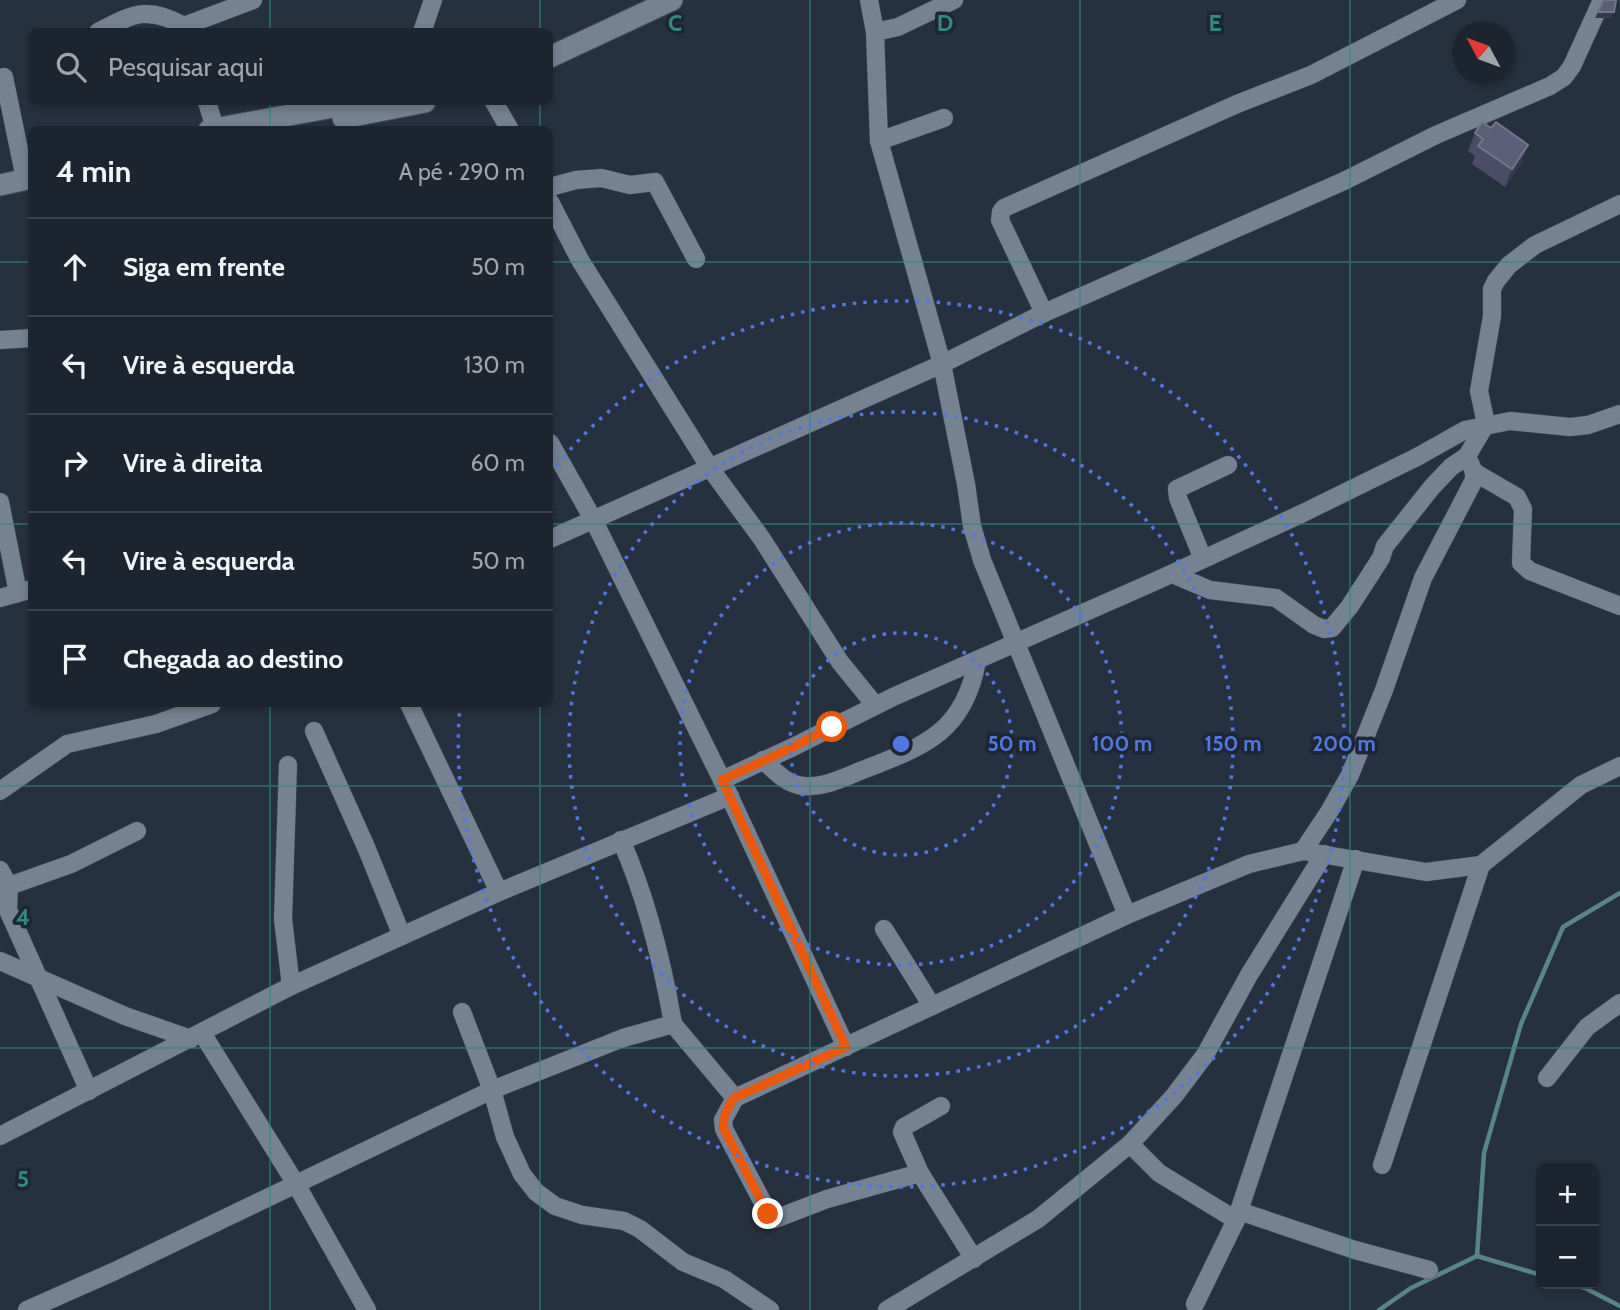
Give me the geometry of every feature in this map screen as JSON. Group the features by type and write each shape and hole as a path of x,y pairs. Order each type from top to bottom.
{"main road":[{"path":"553,43 640,0"},
{"path":"553,56 672,0"},
{"path":"307,126 412,105"},
{"path":"254,126 352,119"},
{"path":"0,172 28,171"},
{"path":"0,184 28,171"}],"street":[{"path":"187,28 253,0"},
{"path":"423,28 433,0"},
{"path":"869,0 875,32 879,141 942,364 972,526 982,560 1127,915"},
{"path":"875,32 898,27 954,0"},
{"path":"1044,313 1000,220 1004,208 1237,104 1311,75 1457,0"},
{"path":"553,538 942,364 1044,313 1345,181 1436,135 1550,86 1572,66 1602,0"},
{"path":"106,28 133,14 150,13 167,16 184,28"},
{"path":"4,77 28,167"},
{"path":"208,105 211,126"},
{"path":"496,105 508,126"},
{"path":"879,141 944,118"},
{"path":"553,186 576,180 601,178 631,185 655,181 696,259"},
{"path":"1303,851 1350,775 1384,691 1423,578 1474,480 1470,464 1486,424 1479,382 1492,316 1492,289 1509,265 1535,245 1620,204"},
{"path":"553,207 580,260 710,468 762,539 840,662 875,705"},
{"path":"0,340 28,338"},
{"path":"0,1136 291,986 621,840 726,788 764,760 875,705 1172,574 1417,457 1465,430 1510,421 1570,427 1601,422 1620,414"},
{"path":"553,448 593,519 726,788 846,1047"},
{"path":"1203,559 1178,498 1177,489 1228,464"},
{"path":"1172,574 1210,590 1276,598 1314,625 1324,629 1332,628 1350,606 1381,558 1385,546 1432,487 1451,467 1470,464 1517,497 1523,509 1521,563 1530,571 1620,606"},
{"path":"0,502 25,591 0,598"},
{"path":"764,760 794,785 808,787 834,781 904,755 920,747 947,726 970,692 977,661"},
{"path":"0,791 68,744 156,724 204,707"},
{"path":"410,707 499,892"},
{"path":"314,731 361,835 402,936"},
{"path":"288,765 283,919 291,986"},
{"path":"920,1173 850,1192 775,1219 771,1218 724,1129 723,1120 734,1098 1127,915 1249,863 1303,851 1426,872 1481,865 1565,796 1620,766"},
{"path":"9,886 71,864 137,831"},
{"path":"621,840 637,877 651,922 664,972 673,1024 734,1098"},
{"path":"887,1310 1038,1219 1130,1144 1174,1096 1205,1055 1249,975 1324,854"},
{"path":"1195,1304 1238,1216 1356,859"},
{"path":"1382,1165 1481,865"},
{"path":"0,870 9,886 8,910 89,1091"},
{"path":"884,929 932,1006"},
{"path":"0,961 125,1016 196,1036 296,1184 367,1310"},
{"path":"1546,1078 1587,1027 1620,1003"},
{"path":"462,1012 492,1090 505,1137 522,1174 536,1192 555,1206 582,1215 624,1221 640,1229 683,1262 724,1279 770,1310"},
{"path":"27,1310 115,1271 492,1090 612,1042 673,1024"},
{"path":"942,1107 902,1129 920,1173 974,1259"},
{"path":"1130,1144 1159,1173 1238,1216 1429,1270"}],"building":[{"path":"1603,0 1616,0 1614,12 1598,12"},
{"path":"1482,122 1491,128 1496,122 1528,145 1512,169 1478,146 1483,139 1475,133"}],"waterway":[{"path":"1477,1256 1484,1153 1521,1024 1563,927 1620,893"},
{"path":"1379,1310 1411,1288 1477,1256 1536,1274"},
{"path":"1587,1289 1620,1306"}],"route":[{"path":"768,1214 724,1129 726,1110 734,1098 846,1047 722,780 832,727"}]}
